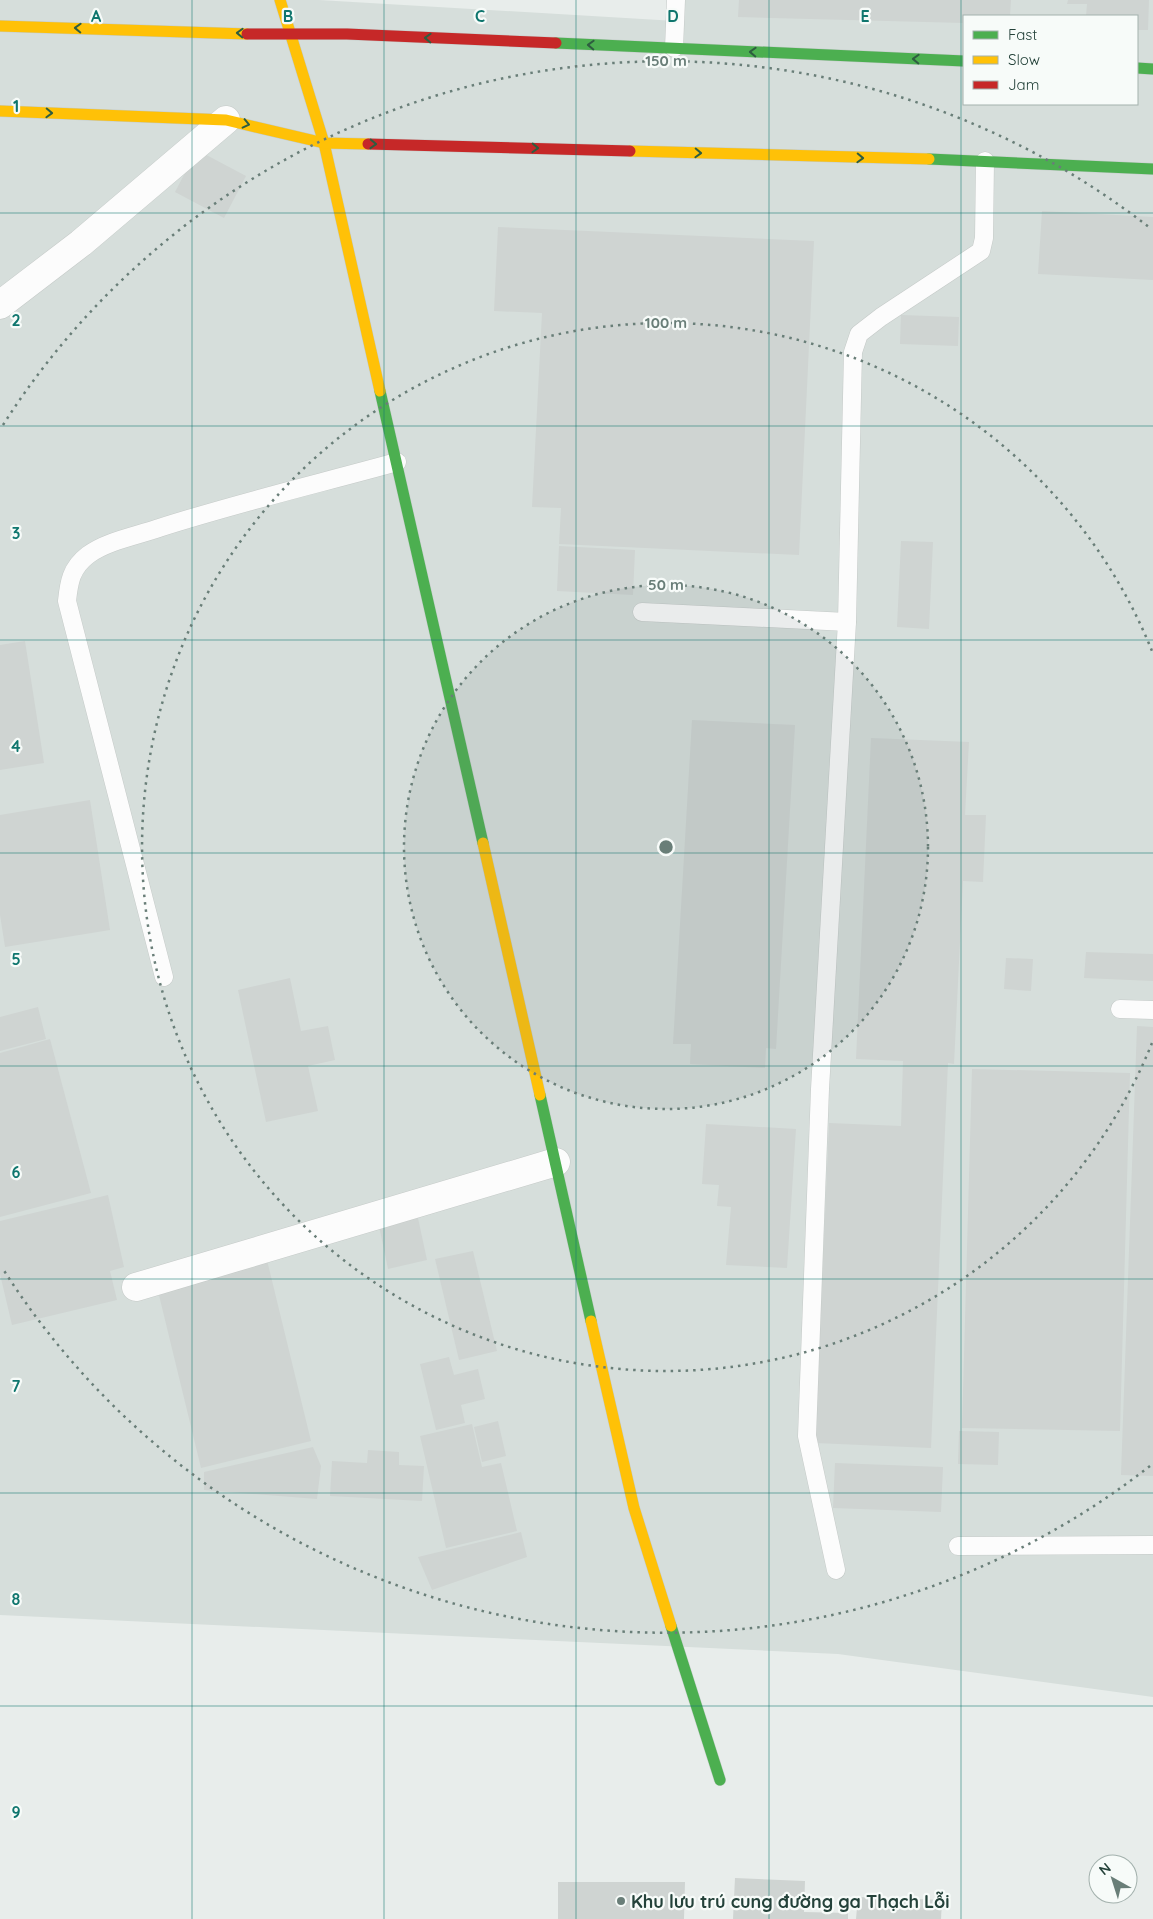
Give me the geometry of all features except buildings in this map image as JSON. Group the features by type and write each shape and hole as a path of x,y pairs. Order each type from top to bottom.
{"street":[{"path":"280,0 289,35 324,143 634,1508 720,1780"},
{"path":"0,26 289,35 347,34 963,61"},
{"path":"1138,68 1153,69"},
{"path":"0,110 226,120 324,143 985,161 1153,169"},
{"path":"0,304 81,243 226,120"},
{"path":"136,1287 556,1162"}],"lane":[{"path":"674,48 676,0"},
{"path":"836,1570 807,1436 820,1089 847,622 853,352 859,334 881,317 980,251 984,238 985,161"},
{"path":"164,977 67,602 70,578 77,565 90,554 116,542 194,517 397,462"},
{"path":"642,612 847,622"},
{"path":"1120,1009 1153,1010"},
{"path":"958,1546 1153,1545"}],"shaded area":[{"path":"0,0 319,0 676,21 678,0 1153,0 1153,1697 838,1654 0,1615"}],"traffic: fast":[{"path":"556,43 963,61"},
{"path":"1138,68 1153,69"},
{"path":"929,159 1153,169"},
{"path":"380,391 483,843"},
{"path":"540,1095 591,1321"},
{"path":"671,1626 720,1780"}],"traffic: slow":[{"path":"280,0 324,143 380,391"},
{"path":"0,26 247,34"},
{"path":"0,111 226,120 324,143 368,144"},
{"path":"630,151 929,159"},
{"path":"483,843 540,1095"},
{"path":"591,1321 634,1508 671,1626"}],"traffic: jam":[{"path":"247,34 347,34 556,43"},
{"path":"368,144 630,151"}],"place":[{"name":"Khu lưu trú cung đường ga Thạch Lỗi","path":"621,1901"}]}
